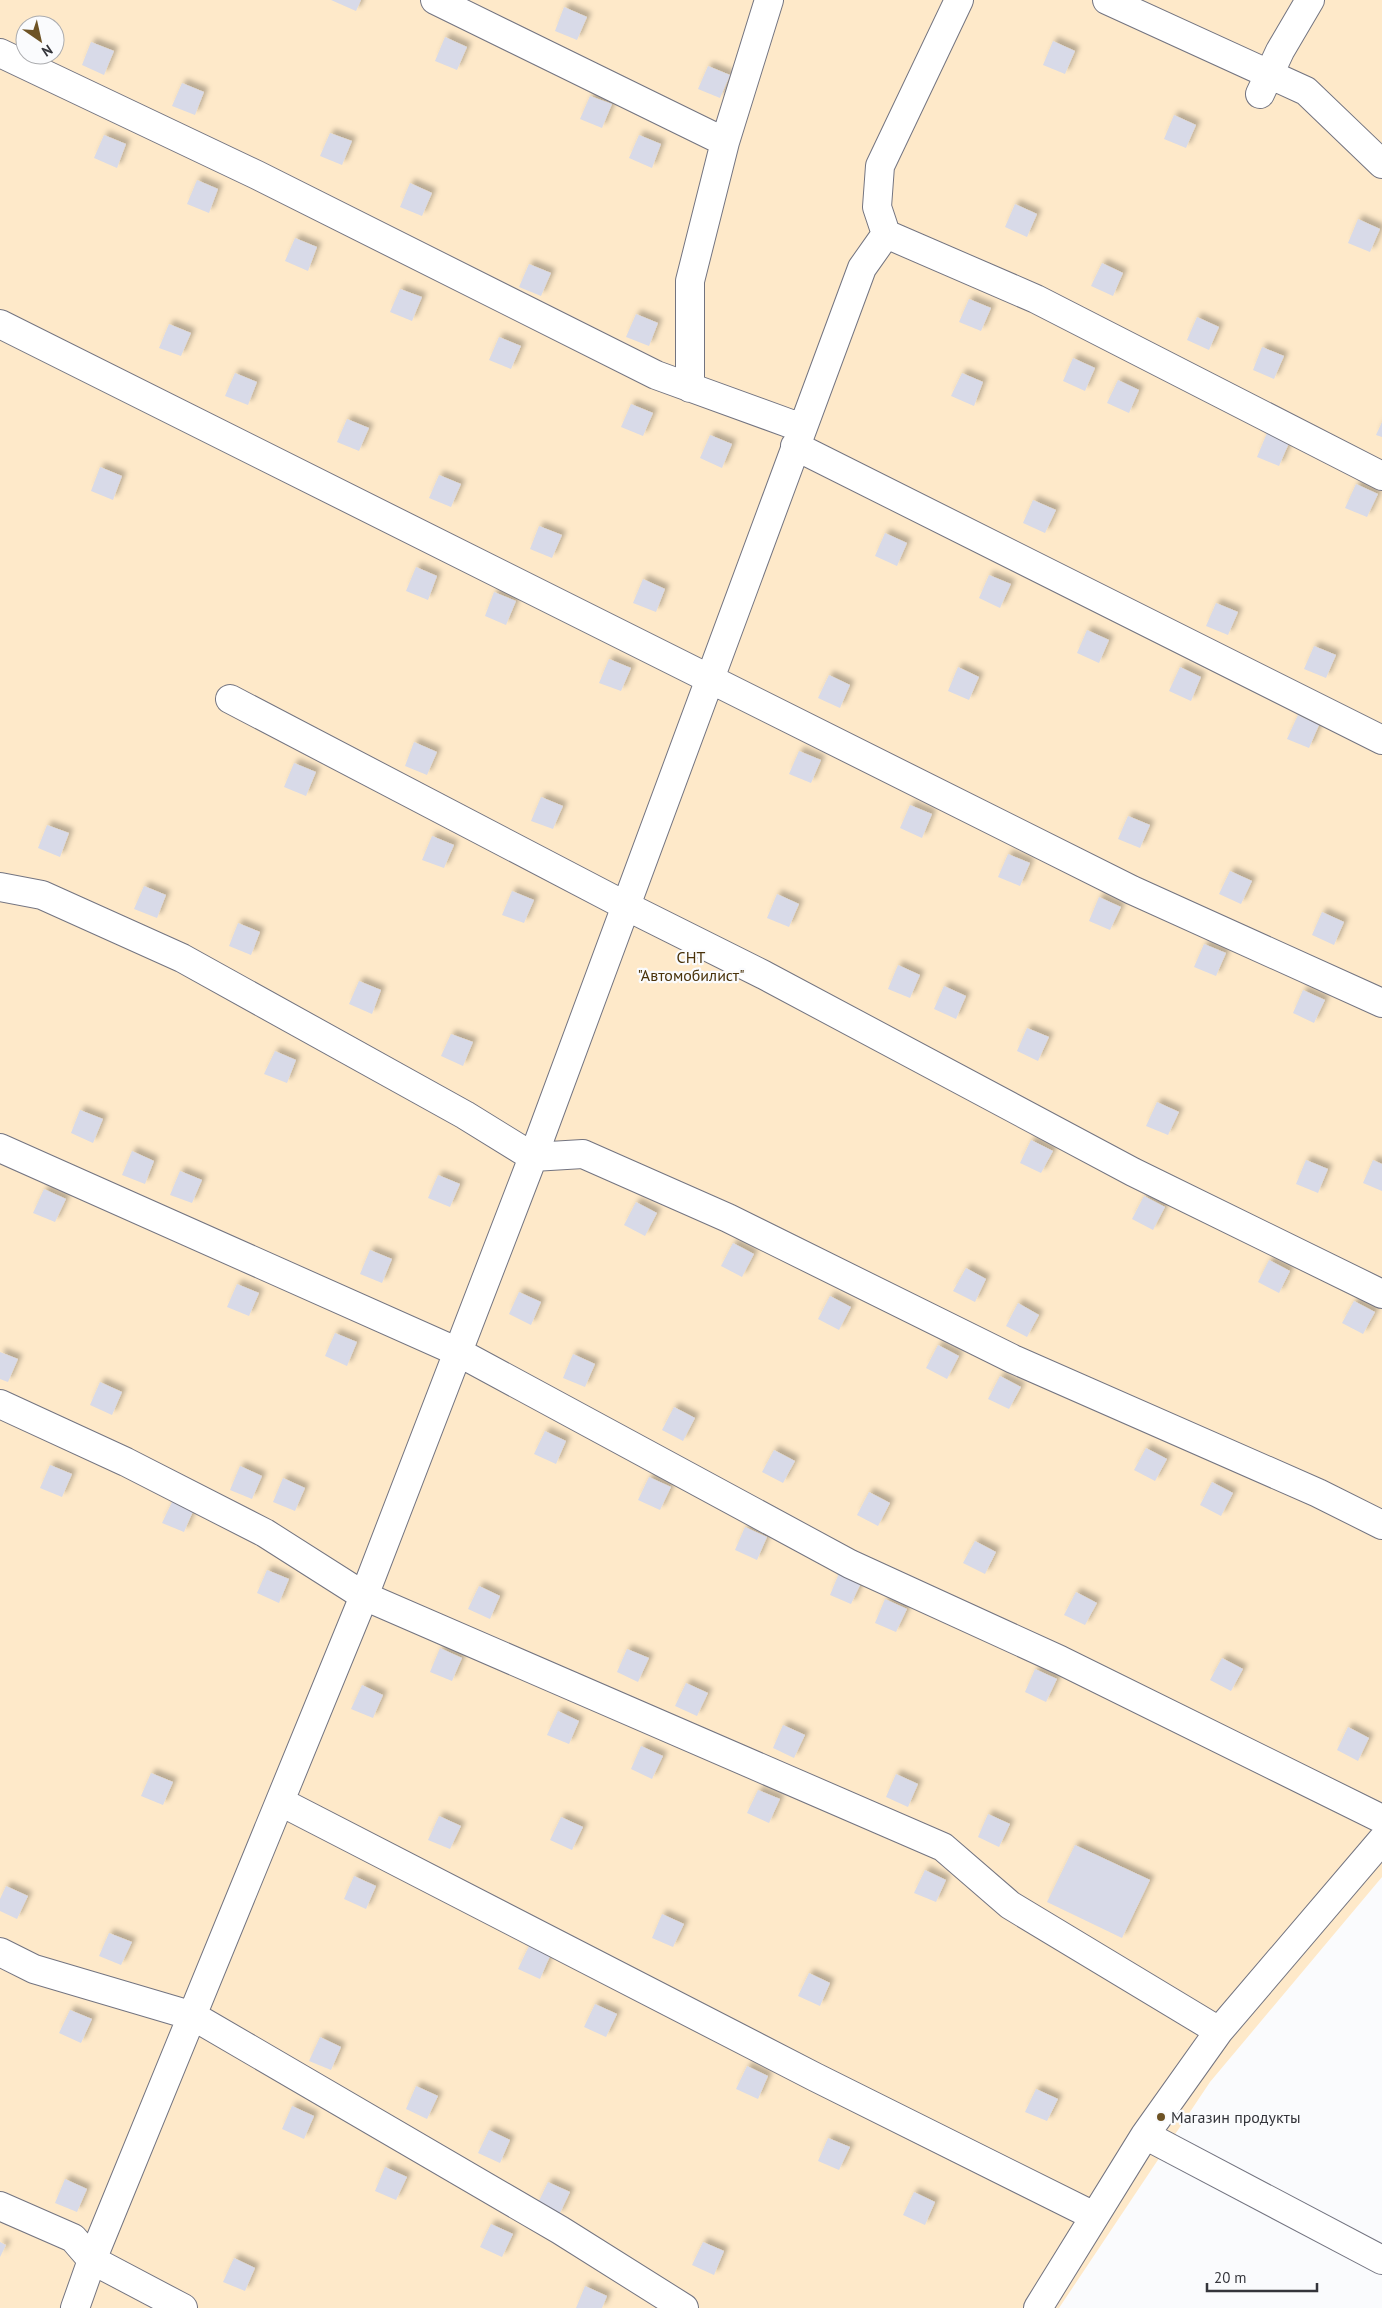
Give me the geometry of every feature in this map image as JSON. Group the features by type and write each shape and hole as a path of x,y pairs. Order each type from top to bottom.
{"street":[{"path":"435,0 725,142"},
{"path":"690,388 690,281 725,142 769,0"},
{"path":"959,0 880,166 877,207 886,234 1036,299 1382,476"},
{"path":"1107,0 1265,83 1306,91 1382,164"},
{"path":"1265,83 1310,0"},
{"path":"0,53 257,175 656,375 690,388 798,437 1382,740"},
{"path":"75,2308 92,2260 364,1596 533,1157 862,268 886,234"},
{"path":"0,324 1132,890 1382,1003"},
{"path":"230,699 626,906 764,975 1133,1172 1382,1294"},
{"path":"0,887 42,895 182,958 465,1114 533,1157 582,1154 728,1218 1013,1359 1318,1493 1382,1526"},
{"path":"0,1148 458,1352 850,1564 1060,1660 1382,1819"},
{"path":"0,1404 126,1462 265,1533 364,1596 943,1847 1010,1905 1219,2031"},
{"path":"280,1802 815,2077 1094,2216"},
{"path":"1038,2308 1145,2135 1219,2031 1269,1970 1377,1857"},
{"path":"0,1952 34,1969 193,2016 535,2215 684,2308"},
{"path":"1145,2135 1382,2260"},
{"path":"0,2206 73,2238 92,2260 182,2308"}],"green space":[{"name":"СНТ \"Автомобилист\"","path":"0,0 1382,0 1382,1877 1210,2082 1059,2308 0,2308"}],"building":[{"path":"331,0 361,0 356,11"},
{"path":"564,7 587,17 577,40 555,31"},
{"path":"445,37 467,47 457,70 435,61"},
{"path":"1053,41 1075,51 1065,74 1043,65"},
{"path":"91,42 114,51 104,75 82,65"},
{"path":"708,66 730,75 720,98 698,89"},
{"path":"182,83 204,92 195,115 172,106"},
{"path":"590,96 612,104 602,128 580,119"},
{"path":"1174,115 1196,125 1186,148 1164,139"},
{"path":"330,133 352,141 342,165 320,156"},
{"path":"104,135 126,144 117,168 94,158"},
{"path":"639,135 661,144 652,168 629,158"},
{"path":"197,180 218,189 209,213 187,204"},
{"path":"410,183 432,193 422,216 400,207"},
{"path":"1015,204 1037,214 1027,237 1005,227"},
{"path":"1358,219 1380,229 1370,252 1348,243"},
{"path":"295,238 317,247 308,271 285,261"},
{"path":"1102,263 1123,273 1113,296 1091,286"},
{"path":"529,264 551,273 541,296 519,287"},
{"path":"400,289 422,297 412,321 390,312"},
{"path":"969,299 991,308 981,331 959,322"},
{"path":"636,314 658,323 649,346 626,337"},
{"path":"1197,317 1219,327 1209,350 1187,340"},
{"path":"169,324 191,333 181,356 159,348"},
{"path":"499,337 521,346 511,369 489,360"},
{"path":"1262,347 1284,356 1274,379 1253,370"},
{"path":"1073,358 1095,368 1085,391 1063,381"},
{"path":"235,373 257,382 248,405 225,396"},
{"path":"962,373 983,382 974,406 951,396"},
{"path":"1118,380 1139,390 1129,413 1107,403"},
{"path":"631,404 653,413 643,436 621,427"},
{"path":"347,419 369,428 359,451 337,442"},
{"path":"1382,422 1382,437 1376,435"},
{"path":"1267,433 1289,443 1279,466 1257,457"},
{"path":"710,435 732,444 722,468 700,458"},
{"path":"100,467 122,476 113,500 91,491"},
{"path":"439,475 461,484 451,507 429,498"},
{"path":"1356,484 1378,494 1367,517 1345,508"},
{"path":"1033,500 1056,510 1045,533 1023,523"},
{"path":"539,526 562,535 552,558 530,549"},
{"path":"885,533 907,543 897,566 875,556"},
{"path":"416,567 437,576 428,600 406,591"},
{"path":"989,575 1011,584 1000,608 979,598"},
{"path":"643,579 665,589 656,612 633,603"},
{"path":"494,592 516,601 506,625 485,616"},
{"path":"1216,603 1238,612 1228,635 1206,626"},
{"path":"1087,630 1109,640 1099,663 1077,653"},
{"path":"1314,646 1336,655 1326,678 1304,669"},
{"path":"609,659 631,668 621,691 599,683"},
{"path":"958,667 979,677 969,700 948,691"},
{"path":"1180,667 1201,677 1191,701 1169,691"},
{"path":"829,675 850,685 840,708 818,698"},
{"path":"1298,715 1319,725 1309,748 1287,739"},
{"path":"414,742 437,752 427,775 405,766"},
{"path":"799,751 821,760 811,783 789,774"},
{"path":"294,763 316,772 306,796 284,787"},
{"path":"541,797 563,806 553,829 531,821"},
{"path":"910,805 932,814 922,838 900,828"},
{"path":"1128,816 1150,825 1140,848 1118,839"},
{"path":"47,825 69,833 60,857 38,848"},
{"path":"432,836 454,845 444,868 422,860"},
{"path":"1008,854 1030,863 1020,886 998,877"},
{"path":"1230,871 1252,881 1241,904 1219,894"},
{"path":"144,886 166,895 157,918 134,909"},
{"path":"512,891 534,900 524,923 502,915"},
{"path":"777,894 799,904 789,927 767,918"},
{"path":"1099,897 1121,907 1110,930 1089,921"},
{"path":"1322,912 1344,922 1334,945 1312,935"},
{"path":"238,923 260,932 251,955 229,946"},
{"path":"1204,944 1226,953 1216,976 1194,967"},
{"path":"898,965 920,975 910,998 888,989"},
{"path":"359,981 381,990 372,1014 349,1004"},
{"path":"944,986 966,996 956,1019 934,1009"},
{"path":"1303,990 1325,1000 1314,1023 1293,1013"},
{"path":"1027,1028 1049,1037 1038,1061 1017,1051"},
{"path":"451,1034 473,1042 463,1066 441,1056"},
{"path":"275,1051 296,1060 287,1083 264,1074"},
{"path":"1157,1102 1179,1112 1168,1135 1146,1126"},
{"path":"80,1110 103,1119 93,1143 71,1133"},
{"path":"1031,1140 1053,1151 1041,1173 1020,1163"},
{"path":"132,1151 154,1161 145,1184 122,1175"},
{"path":"1306,1160 1328,1169 1318,1193 1296,1184"},
{"path":"1373,1160 1382,1164 1382,1191 1363,1183"},
{"path":"180,1171 202,1180 192,1203 170,1195"},
{"path":"438,1175 460,1184 450,1207 428,1198"},
{"path":"44,1189 66,1199 55,1222 33,1213"},
{"path":"1144,1196 1165,1207 1153,1230 1132,1219"},
{"path":"636,1202 657,1213 645,1236 624,1225"},
{"path":"733,1243 754,1254 742,1277 721,1266"},
{"path":"370,1250 392,1259 382,1283 360,1274"},
{"path":"1269,1260 1290,1271 1279,1293 1258,1282"},
{"path":"966,1268 986,1279 975,1302 953,1291"},
{"path":"237,1284 259,1293 249,1316 227,1307"},
{"path":"519,1292 541,1302 531,1325 509,1314"},
{"path":"830,1296 851,1307 839,1330 818,1319"},
{"path":"1354,1301 1375,1312 1363,1334 1342,1323"},
{"path":"1018,1303 1039,1315 1027,1337 1006,1326"},
{"path":"335,1333 357,1342 347,1366 325,1356"},
{"path":"938,1345 959,1356 947,1379 926,1368"},
{"path":"0,1352 18,1359 8,1382 0,1379"},
{"path":"573,1354 595,1364 585,1387 563,1378"},
{"path":"1000,1376 1021,1387 1009,1409 988,1399"},
{"path":"100,1382 122,1392 112,1415 90,1405"},
{"path":"674,1407 695,1418 683,1441 662,1430"},
{"path":"545,1431 566,1441 556,1464 534,1454"},
{"path":"1146,1448 1167,1459 1155,1481 1134,1470"},
{"path":"774,1450 795,1461 783,1483 762,1472"},
{"path":"50,1465 72,1474 62,1497 40,1488"},
{"path":"240,1466 262,1476 252,1499 230,1490"},
{"path":"649,1477 671,1487 660,1510 638,1500"},
{"path":"283,1478 305,1488 295,1511 273,1502"},
{"path":"1212,1482 1233,1493 1221,1516 1200,1505"},
{"path":"869,1492 890,1503 878,1526 857,1515"},
{"path":"173,1500 194,1509 184,1532 162,1523"},
{"path":"745,1527 767,1537 757,1560 735,1550"},
{"path":"975,1541 996,1552 985,1574 963,1563"},
{"path":"267,1570 289,1579 279,1603 257,1593"},
{"path":"840,1571 862,1581 851,1604 830,1595"},
{"path":"479,1586 500,1596 490,1619 468,1609"},
{"path":"1076,1592 1097,1603 1085,1625 1064,1615"},
{"path":"885,1599 907,1609 896,1632 875,1623"},
{"path":"440,1648 462,1658 452,1681 430,1672"},
{"path":"627,1649 649,1658 638,1682 617,1672"},
{"path":"1222,1658 1243,1669 1231,1691 1210,1680"},
{"path":"1035,1669 1057,1679 1046,1702 1025,1692"},
{"path":"686,1683 708,1693 697,1716 675,1706"},
{"path":"362,1685 383,1695 373,1718 351,1709"},
{"path":"558,1711 579,1721 569,1744 547,1735"},
{"path":"783,1725 805,1735 794,1758 773,1748"},
{"path":"1348,1727 1369,1738 1358,1761 1337,1750"},
{"path":"641,1746 663,1756 652,1779 631,1769"},
{"path":"151,1773 173,1782 163,1805 141,1796"},
{"path":"896,1774 918,1784 908,1807 886,1797"},
{"path":"758,1790 780,1799 769,1823 747,1813"},
{"path":"988,1814 1010,1824 999,1847 978,1837"},
{"path":"439,1816 461,1826 450,1849 428,1840"},
{"path":"561,1817 583,1827 572,1850 550,1840"},
{"path":"1075,1845 1150,1880 1122,1938 1047,1902"},
{"path":"925,1870 946,1880 936,1902 914,1893"},
{"path":"354,1876 376,1886 366,1909 344,1899"},
{"path":"6,1886 28,1896 17,1919 0,1911 0,1899"},
{"path":"662,1914 684,1924 673,1947 652,1938"},
{"path":"109,1933 132,1942 121,1965 99,1956"},
{"path":"529,1946 550,1956 540,1979 518,1969"},
{"path":"809,1973 830,1983 820,2006 798,1996"},
{"path":"595,2004 617,2014 606,2037 584,2027"},
{"path":"70,2010 92,2019 81,2043 59,2033"},
{"path":"320,2037 341,2047 331,2070 309,2061"},
{"path":"747,2066 768,2076 758,2099 736,2089"},
{"path":"416,2086 438,2096 427,2119 406,2109"},
{"path":"1036,2089 1058,2099 1047,2121 1025,2112"},
{"path":"292,2106 314,2116 304,2139 282,2129"},
{"path":"489,2130 510,2140 500,2163 478,2153"},
{"path":"828,2138 850,2147 839,2170 818,2161"},
{"path":"385,2167 407,2177 396,2200 375,2191"},
{"path":"65,2179 87,2189 77,2212 55,2203"},
{"path":"548,2182 570,2192 559,2215 537,2205"},
{"path":"914,2192 935,2202 925,2225 903,2215"},
{"path":"491,2224 513,2234 502,2257 480,2247"},
{"path":"0,2242 6,2245 0,2257"},
{"path":"703,2242 724,2251 714,2275 692,2265"},
{"path":"234,2258 255,2268 245,2291 223,2282"},
{"path":"585,2286 607,2296 602,2308 576,2308"}],"place":[{"name":"Магазин продукты","path":"1161,2117"}]}
